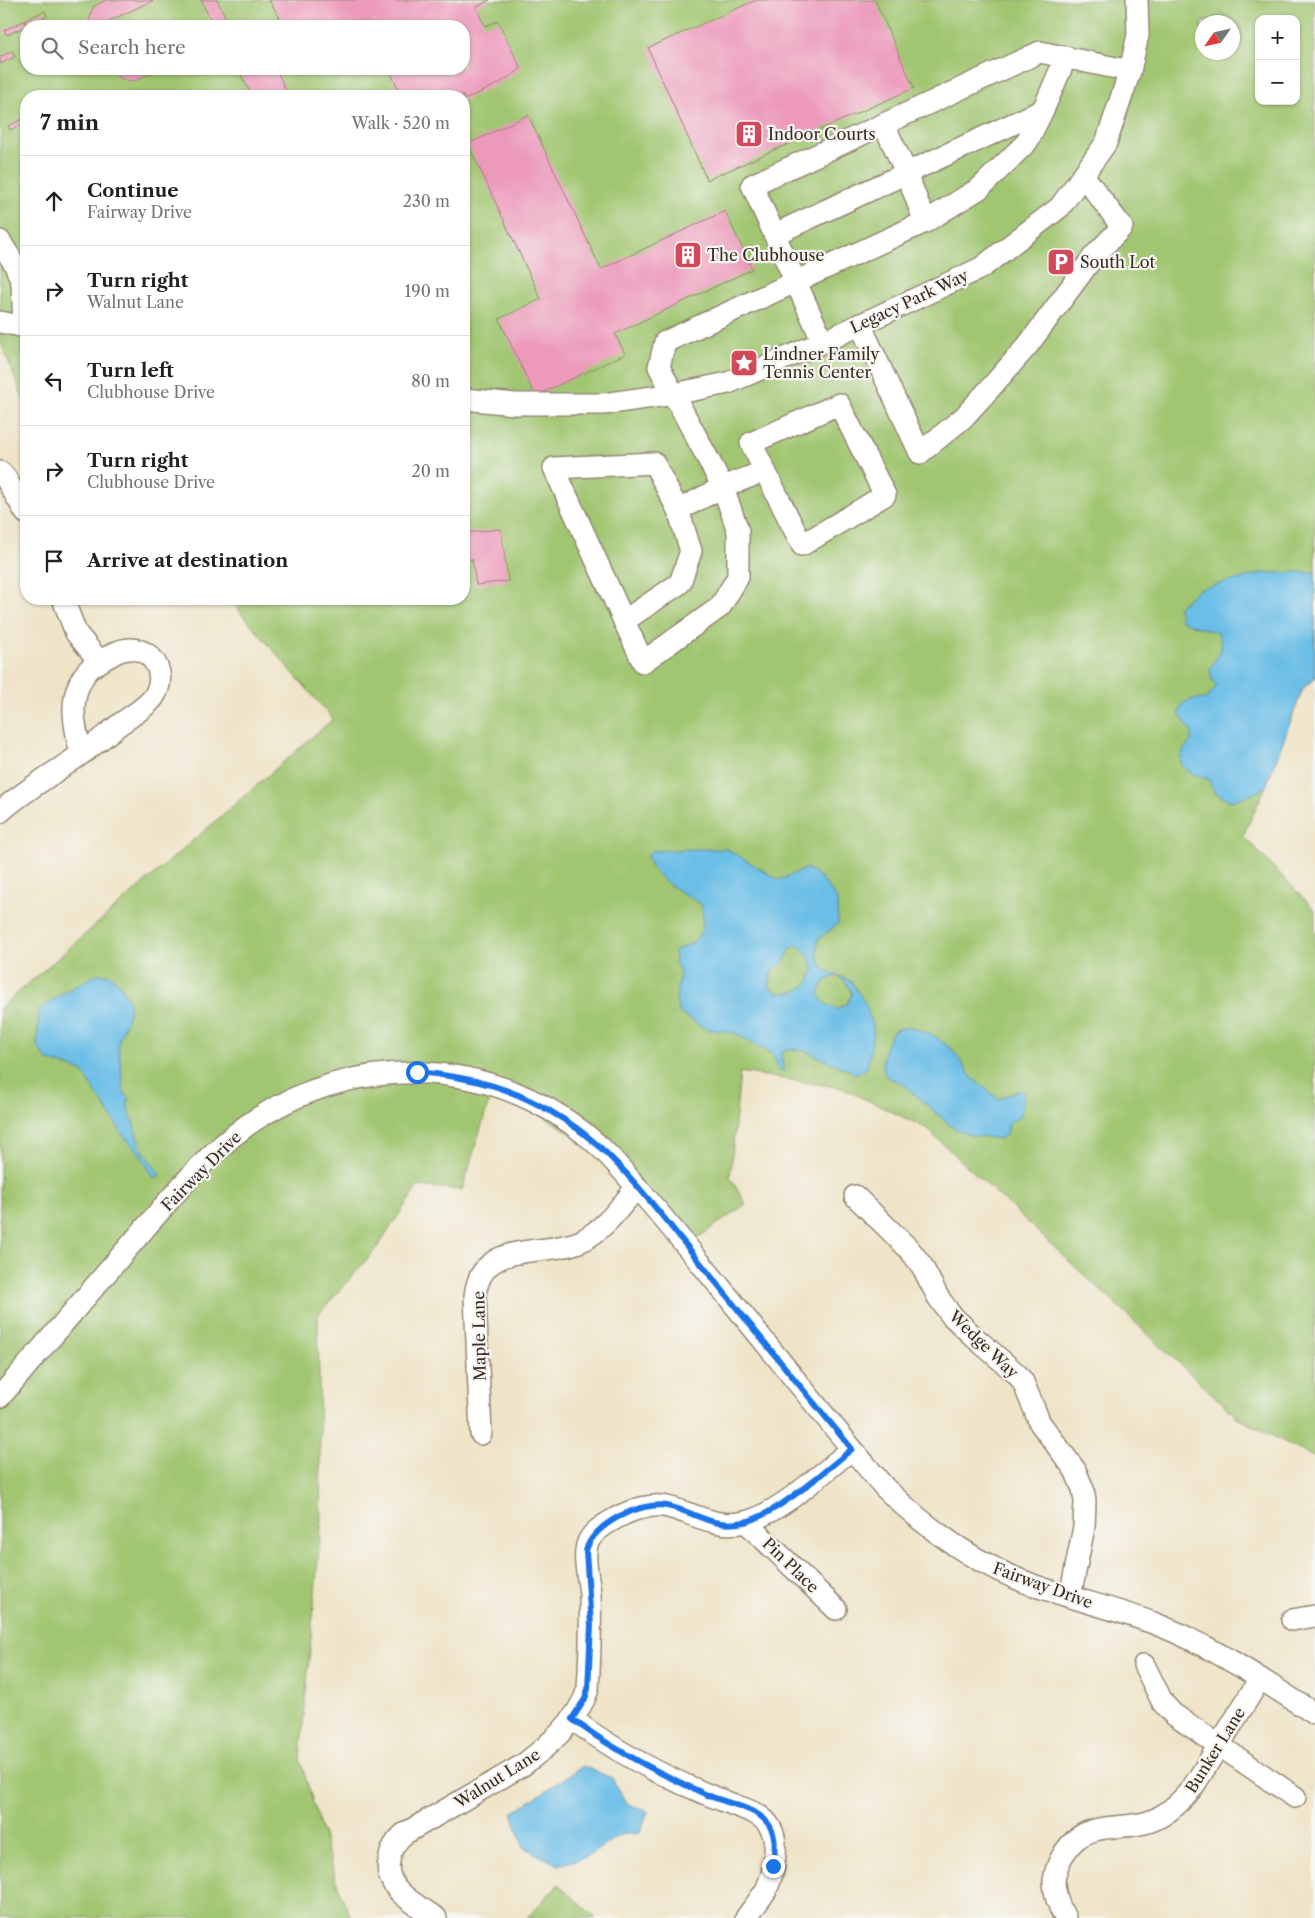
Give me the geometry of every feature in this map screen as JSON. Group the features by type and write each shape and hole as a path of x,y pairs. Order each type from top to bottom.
{"street":[{"name":"Legacy Park Way","path":"470,400 515,404 603,404 674,394 728,383 823,342 980,268 1060,207 1106,143 1130,71 1138,35 1137,0"},
{"path":"823,342 752,185 1040,52 1130,71"},
{"path":"624,621 680,583 691,551 678,510 654,463 554,468 624,621 643,662 720,607 738,577 738,532 723,487 659,367 665,342 926,222 980,188 1027,142 1066,57"},
{"path":"775,234 1043,110"},
{"path":"884,125 907,174 926,222"},
{"path":"860,324 920,453 963,418 993,385 1028,345 1094,256 1122,227 1083,175"},
{"path":"0,240 15,265 20,278"},
{"path":"0,322 20,326"},
{"path":"839,404 885,495 802,545 765,471 751,443 839,404"},
{"path":"678,510 723,487 765,471"},
{"path":"0,472 20,503"},
{"path":"64,605 76,633 100,662"},
{"path":"0,812 14,799 81,754 152,699 161,682 158,667 147,653 138,649 128,648 114,653 86,672 75,692 73,718 81,754"},
{"name":"Fairway Drive","path":"0,1397 180,1188 216,1151 246,1127 279,1106 314,1090 352,1078 378,1074 417,1072 456,1076 494,1085 530,1100 564,1119 599,1146 637,1187 885,1488 912,1514 963,1552 997,1570 1023,1581 1155,1624 1190,1639 1260,1679 1315,1714"},
{"name":"Maple Lane","path":"481,1434 475,1296 476,1287 485,1270 492,1262 502,1256 564,1246 582,1240 604,1225 637,1187"},
{"name":"Wedge Way","path":"856,1196 909,1249 922,1266 938,1297 951,1315 1018,1374 1043,1427 1075,1470 1083,1489 1085,1501 1084,1527 1070,1597"},
{"name":"Walnut Lane","path":"436,1918 400,1893 394,1884 389,1875 388,1866 393,1845 404,1834 523,1765 538,1754 572,1719 585,1699 588,1689 591,1625 586,1551 588,1543 599,1528 636,1509 657,1506 667,1506 723,1524 746,1522 765,1514 797,1493 852,1449"},
{"name":"Pin Place","path":"746,1522 836,1609"},
{"path":"1292,1620 1315,1616"},
{"path":"1144,1665 1163,1703 1173,1714 1220,1744 1295,1797"},
{"name":"Bunker Lane","path":"1065,1918 1055,1895 1054,1882 1057,1868 1069,1846 1078,1836 1088,1831 1147,1822 1171,1810 1182,1801 1193,1787 1260,1679"},
{"path":"572,1719 618,1751 648,1767 706,1795 755,1813 764,1819 774,1835 773,1866 766,1889 746,1918"}],"green space":[{"path":"0,0 1315,0 1315,678 1303,688 1266,786 1243,836 1315,910 1315,1458 1238,1418 926,1128 842,1088 740,1072 730,1177 746,1204 686,1246 614,1161 494,1085 462,1190 418,1186 376,1249 318,1315 321,1527 300,1759 339,1889 351,1918 0,1918 0,1008 333,719 234,605 470,605 470,90 20,90 20,391 0,340"},
{"path":"558,1884 596,1918 527,1918"}],"water":[{"path":"1315,572 1315,678 1303,688 1266,786 1256,793 1231,801 1215,793 1208,779 1192,774 1182,766 1180,758 1184,749 1191,741 1192,733 1179,714 1180,709 1188,700 1206,699 1217,686 1212,680 1210,668 1220,652 1221,643 1218,633 1181,620 1178,607 1199,589 1263,573"},
{"path":"727,849 779,880 807,868 823,880 837,900 838,924 818,939 817,954 823,969 851,981 866,1005 874,1032 867,1068 857,1074 805,1051 792,1049 781,1053 784,1071 780,1070 772,1054 734,1033 706,1029 679,1013 676,998 680,972 675,962 674,951 691,943 700,934 703,924 702,909 701,904 668,884 654,871 647,855 652,851","holes":["798,945 807,954 814,969 807,985 794,992 778,993 769,986 772,970 784,962 791,948","838,976 846,982 852,994 847,1004 837,1009 825,1004 819,996 824,982"]},
{"path":"97,974 110,975 118,982 128,999 130,1011 118,1043 124,1093 130,1099 127,1104 141,1148 160,1175 154,1178 140,1154 123,1135 82,1071 47,1060 37,1046 39,1011 58,996"},
{"path":"910,1027 933,1035 953,1050 972,1078 999,1099 1018,1090 1024,1093 1021,1117 1009,1122 1007,1134 1000,1139 969,1135 952,1127 904,1085 885,1076 883,1057 894,1030"},
{"path":"583,1766 612,1778 626,1803 648,1811 640,1833 620,1835 587,1857 558,1865 523,1847 512,1813"}],"building":[{"path":"105,0 154,0 111,20 90,20 93,7"},
{"path":"201,0 217,0 227,20 211,20"},
{"path":"269,0 490,0 476,7 485,26 498,21 521,69 500,83 470,97 470,90 399,90 392,75 470,75 470,20 281,20"},
{"name":"Indoor Courts","path":"756,0 875,0 914,88 707,180 648,48"},
{"path":"45,11 47,16 39,20 25,20"},
{"path":"20,23 20,29 7,35 4,30"},
{"path":"12,51 15,57 0,64 0,57"},
{"path":"115,75 148,75 135,81 125,80"},
{"path":"241,75 279,75 286,90 249,90"},
{"name":"The Clubhouse","path":"528,115 601,269 725,211 752,269 615,334 625,354 535,396 499,319 541,299 470,148 470,143"},
{"path":"20,120 20,125 10,130 8,126"},
{"path":"501,529 508,581 476,585 472,559 470,559 470,532"}],"place":[{"name":"Indoor Courts","path":"749,134"},
{"name":"The Clubhouse","path":"688,255"},
{"name":"South Lot","path":"1061,262"},
{"name":"Lindner Family Tennis Center","path":"744,363"}],"route":[{"path":"417,1072 456,1076 494,1085 530,1100 564,1119 599,1146 656,1209 852,1449 797,1493 765,1514 746,1522 723,1524 712,1522 667,1506 636,1509 599,1528 588,1543 586,1551 591,1625 588,1689 585,1699 572,1719 594,1736 648,1767 706,1795 755,1813 764,1819 774,1835 773,1866"}]}
